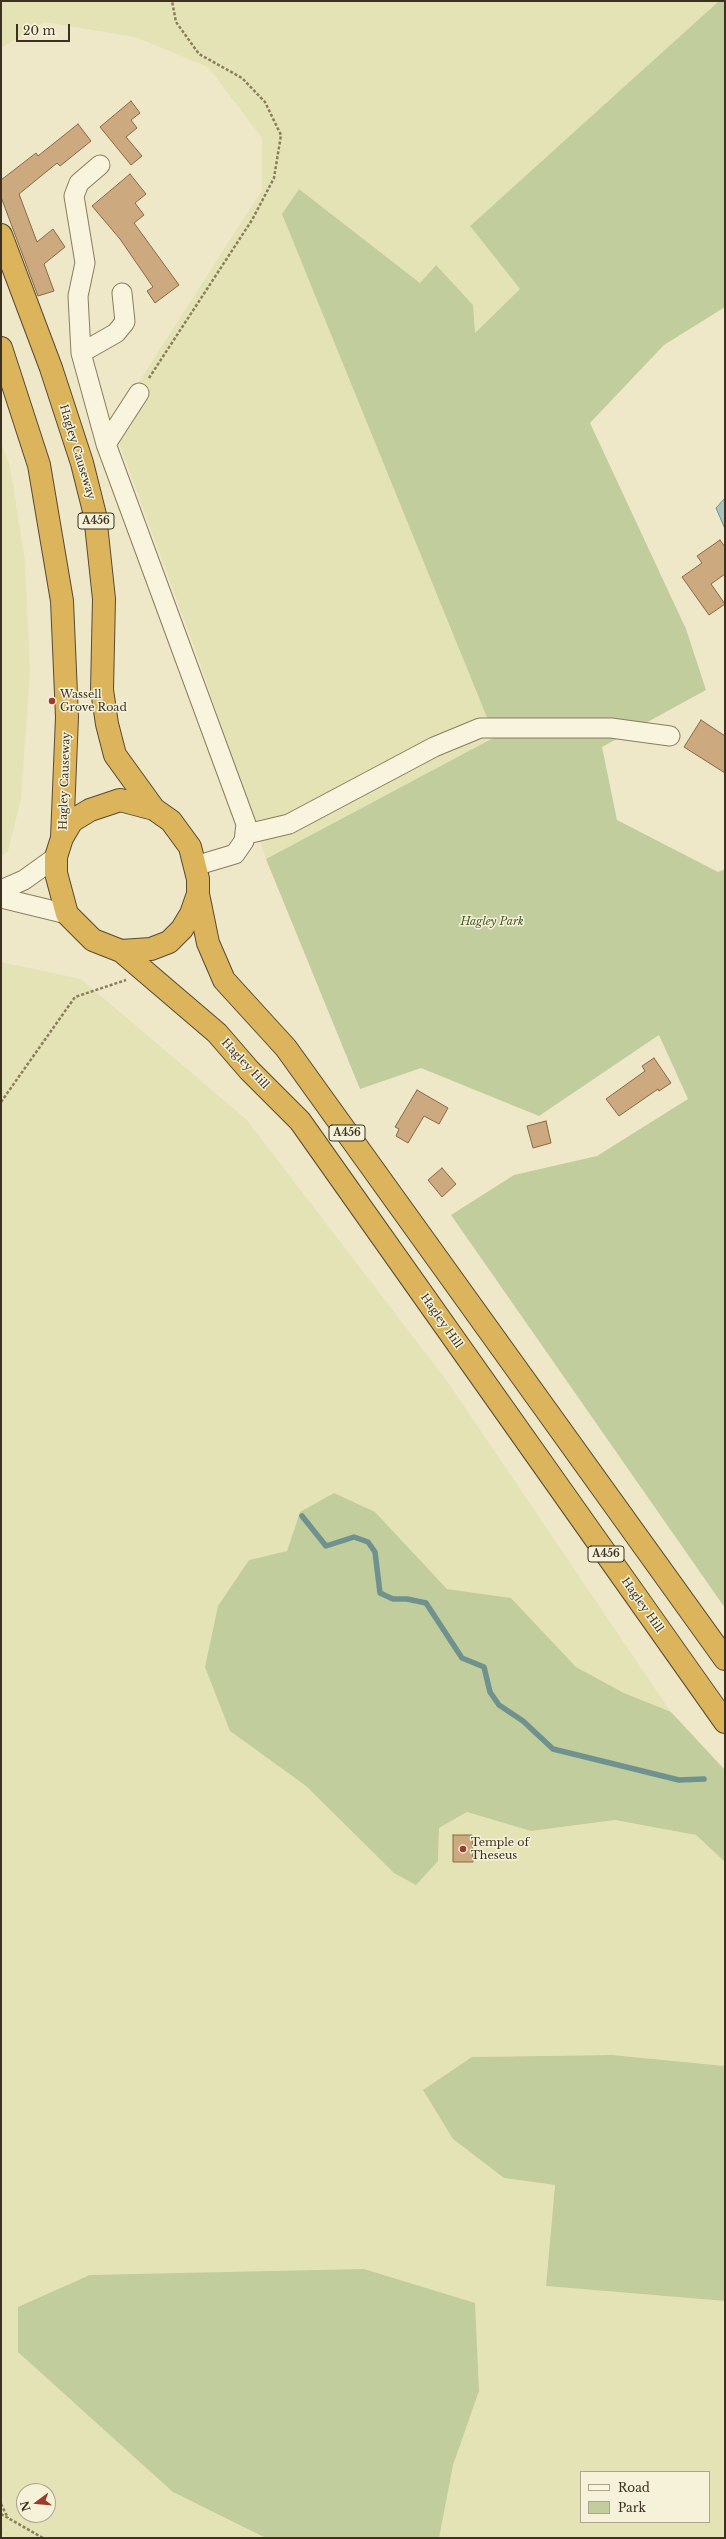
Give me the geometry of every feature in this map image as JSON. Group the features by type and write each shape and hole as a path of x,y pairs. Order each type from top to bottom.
{"highway":[{"name":"Hagley Causeway","path":"1,235 51,368 82,463 95,515 104,599 102,690 108,730 115,755 154,808"},
{"name":"Hagley Causeway","path":"1,348 39,465 62,601 67,717 56,873 67,914"},
{"path":"59,847 72,821 106,804 120,800 154,808 171,821 190,847 198,879 198,894 191,914 182,929 168,942 151,949 121,951 93,940 67,914"},
{"name":"A456","path":"198,894 208,943 224,980 286,1048 725,1659"},
{"name":"Hagley Hill","path":"121,951 217,1034 249,1070 300,1121 725,1722"}],"street":[{"path":"100,165 79,183 74,196 85,263 78,296 81,353 106,444 246,824 247,834 241,848 235,854 195,866"},
{"path":"81,353 116,333 125,322 122,293"},
{"path":"106,444 139,394"},
{"path":"247,834 289,824 434,747 480,728 611,728 670,736"},
{"path":"1,890 24,880 59,847"},
{"path":"1,898 67,914"}],"path":[{"path":"139,394 252,220 274,178 281,135 265,102 242,78 199,54 176,22 172,1"},
{"path":"1,1102 75,997 146,974"},
{"path":"1,2504 8,2518"},
{"path":"1,2514 43,2538"}],"green space":[{"path":"1,1 719,1 470,226 520,289 475,333 435,265 420,283 299,189 495,737 266,859 196,652 112,424 262,190 262,138 208,67 135,37 45,22 1,48"},
{"name":"Hagley Park","path":"719,1 725,1 725,307 664,345 590,423 686,629 706,690 602,747 617,820 718,872 725,869 725,1608 451,1215 514,1175 597,1156 688,1099 659,1035 539,1116 421,1068 360,1089 266,859 495,737 282,214 299,189 420,283 436,265 473,305 475,333 520,289 470,226"},
{"path":"1,442 10,466 25,561 30,673 21,799 8,851 1,857"},
{"path":"1,962 81,979 246,1119 447,1381 671,1712 624,1693 576,1667 511,1598 447,1589 375,1512 300,1512 287,1551 249,1560 230,1731 306,1786 394,1873 438,1861 439,1828 467,1812 531,1831 615,1820 696,1835 725,1862 725,2066 612,2055 472,2057 453,2139 504,2178 555,2185 546,2286 725,2301 725,2538 8,2538 1,2534"},
{"path":"334,1493 375,1512 447,1589 511,1598 576,1667 624,1693 671,1712 725,1770 725,1862 696,1835 615,1820 531,1831 467,1812 439,1828 438,1861 416,1885 394,1873 306,1786 230,1731 205,1667 218,1606 249,1560 287,1551 300,1512"},
{"path":"612,2055 725,2066 725,2301 546,2286 555,2185 504,2178 453,2139 423,2090 472,2057"},
{"path":"364,2269 475,2303 479,2391 453,2465 439,2538 266,2538 173,2492 18,2352 18,2307 90,2275"}],"water":[{"path":"725,498 725,529 716,508"}],"building":[{"path":"131,101 140,113 131,120 137,128 126,137 142,156 131,165 100,127"},
{"path":"78,124 91,141 60,166 57,163 19,194 37,242 53,229 65,247 44,264 54,291 38,296 1,197 1,180 36,153 38,156"},
{"path":"130,174 146,194 135,203 144,215 134,223 179,285 155,303 147,291 153,287 120,239 92,206"},
{"path":"720,540 725,547 725,574 711,584 725,604 709,615 682,577 702,563 697,556"},
{"path":"701,720 725,736 725,773 684,747"},
{"path":"654,1058 671,1083 659,1091 658,1089 619,1116 606,1099 645,1071 642,1066"},
{"path":"417,1090 448,1108 439,1124 424,1116 408,1143 396,1136 399,1129 395,1127"},
{"path":"546,1121 551,1143 533,1148 527,1126"},
{"path":"442,1168 456,1184 442,1197 428,1180"},
{"name":"Temple of Theseus","path":"453,1835 472,1835 473,1862 453,1862"}],"waterway":[{"path":"302,1516 326,1546 354,1537 368,1542 375,1552 380,1593 393,1599 407,1599 426,1603 462,1658 484,1667 490,1692 499,1705 523,1721 553,1749 679,1780 704,1779"}],"place":[{"name":"Wassell Grove Road","path":"52,701"},
{"name":"Temple of Theseus","path":"463,1849"}]}
